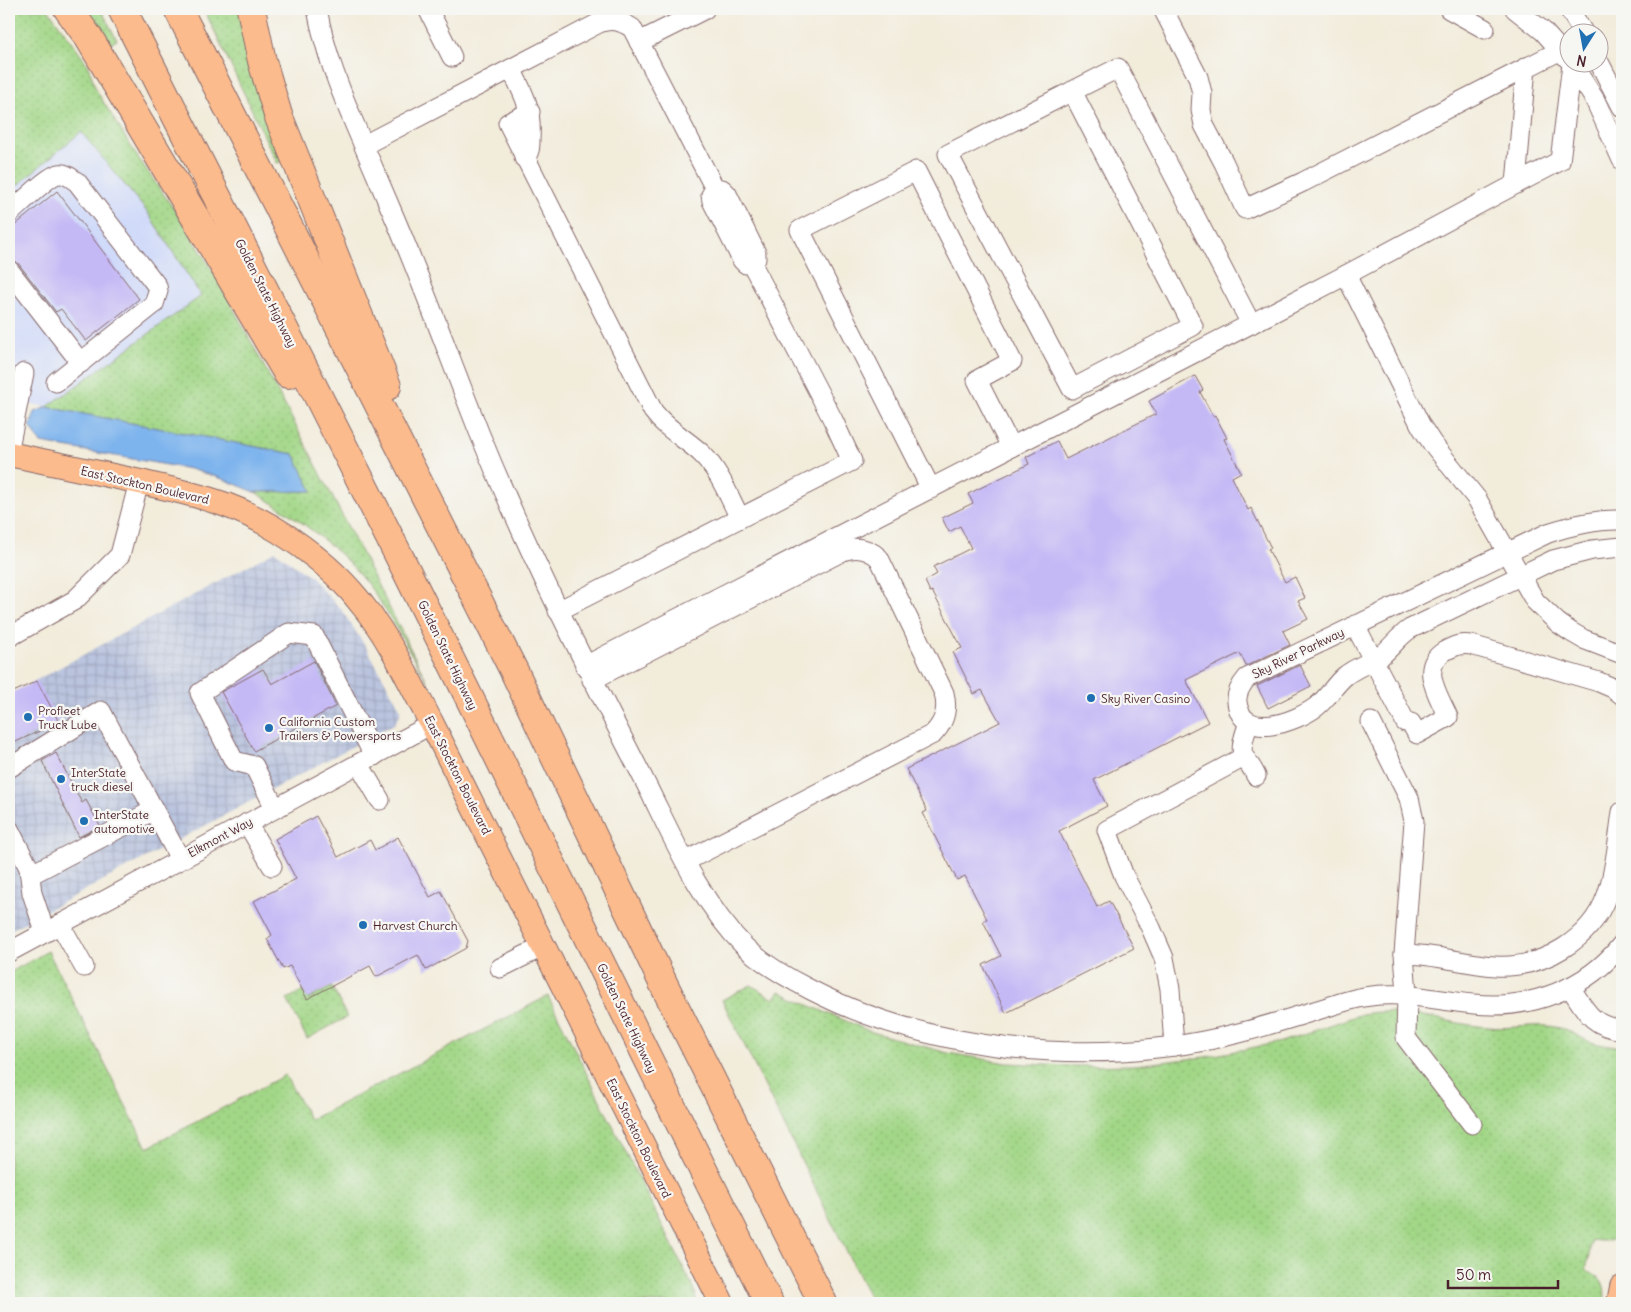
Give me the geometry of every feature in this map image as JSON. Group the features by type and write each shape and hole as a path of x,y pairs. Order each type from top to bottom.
{"highway":[{"path":"68,9 89,38 326,439 405,568"},
{"name":"Golden State Highway","path":"122,9 405,568 769,1303"},
{"path":"178,9 513,669 665,987 823,1303"},
{"path":"251,9 262,61 278,115 393,400 403,453"}],"main road":[{"name":"East Stockton Boulevard","path":"9,454 194,494 227,506 262,522 298,544 344,583 385,636 432,724 722,1303"},
{"path":"1619,1303 1622,1287"}],"street":[{"path":"317,9 328,57 413,261 498,478 558,611 694,878 731,932 756,956 783,976 825,998 854,1010 929,1033 1006,1046 1074,1051 1141,1049 1174,1046 1243,1032 1360,997 1376,994 1407,994 1475,1005 1519,1003 1542,998 1570,987 1596,972 1622,944"},
{"path":"428,9 452,57"},
{"path":"639,42 705,9"},
{"path":"1163,9 1198,77 1202,93 1201,110 1204,125 1224,163 1244,209 1304,182 1526,67 1558,61"},
{"path":"1449,9 1485,29"},
{"path":"1515,9 1543,31 1558,48"},
{"path":"1569,9 1577,22"},
{"path":"364,145 605,21 618,21 626,24 632,28 714,189 711,198 742,260 746,264 752,264 833,420 852,461 558,611"},
{"path":"1516,184 1526,67"},
{"path":"1072,91 1193,326 1072,389 948,154 1072,91 1118,68 1251,324"},
{"path":"511,69 530,112 508,123 652,411 664,424 695,448 711,464 740,518"},
{"path":"589,673 931,489 1346,275 1560,161 1567,72"},
{"path":"1577,72 1595,100 1622,160"},
{"path":"1604,72 1622,107"},
{"path":"931,489 800,230 916,171 1012,361 977,380 1012,447"},
{"path":"9,214 46,181 57,174 68,175 77,182 157,286 158,291 154,304 56,382"},
{"path":"9,270 81,363"},
{"path":"1346,275 1421,426 1477,499 1535,601 1558,623 1584,639 1622,654"},
{"path":"9,448 24,373"},
{"path":"9,637 75,600 120,555 139,482"},
{"name":"Sky River Parkway","path":"1249,722 1243,716 1237,704 1239,690 1247,678 1508,552 1565,527 1605,519 1622,520"},
{"path":"1256,776 1249,762 1244,757 1242,750 1249,722 1255,725 1270,726 1305,714 1322,702 1348,674 1378,657 1398,637 1410,629 1521,575 1553,560 1572,554 1622,547"},
{"path":"589,673 849,548 864,549 879,558 944,692 946,709 942,723 932,734 686,861"},
{"path":"1360,623 1378,657 1406,722 1411,722 1417,734 1448,717 1432,681 1431,670 1440,654 1462,644 1599,682 1613,688 1622,695"},
{"path":"275,808 254,766 234,761 200,693 289,633 314,636 366,760 380,800"},
{"path":"9,768 101,711 180,859"},
{"path":"1371,722 1409,798 1414,821 1404,954 1407,994 1406,1038 1472,1124"},
{"name":"Elkmont Way","path":"10,949 432,724"},
{"path":"1174,1046 1170,989 1164,958 1124,876 1107,830 1244,757"},
{"path":"30,875 154,810"},
{"path":"1404,954 1484,965 1506,966 1547,958 1571,944 1591,923 1606,897 1611,883 1622,812"},
{"path":"247,823 272,866"},
{"path":"9,829 29,868 32,893 52,928 84,967"},
{"path":"500,968 544,946"},
{"path":"1570,987 1592,1019 1613,1029 1622,1030"}],"shaded area":[{"path":"81,132 148,213 201,296 47,407 9,400 9,192"},
{"path":"275,551 311,578 341,609 366,647 400,708 400,715 394,724 9,931 9,695"}],"green space":[{"path":"9,9 48,9 88,65 96,90 137,156 185,225 220,283 307,447 428,683 377,597 352,566 305,525 255,492 312,491 294,454 47,407 201,296 148,213 81,132 9,192"},
{"path":"86,9 101,9 117,40 108,45"},
{"path":"204,9 240,9 284,160 277,163"},
{"path":"48,951 147,1148 285,1075 310,1120 548,996 695,1291 696,1303 9,1303 9,973"},
{"path":"751,985 774,999 780,991 872,1032 948,1053 1007,1063 1069,1066 1136,1065 1205,1057 1281,1042 1362,1014 1378,1012 1409,1014 1488,1027 1551,1026 1567,1030 1592,1042 1622,1048 1622,1216 1619,1229 1614,1237 1605,1241 1592,1240 1586,1270 1600,1278 1605,1291 1604,1303 872,1303 722,1000"},
{"path":"332,987 347,1017 307,1039 287,999 303,991 308,999"}],"water":[{"path":"47,407 294,454 312,491 255,492 220,478 190,469 41,443 30,426 35,412"}],"building":[{"path":"57,191 139,299 86,341 61,309 56,312 18,263 9,257 9,230"},
{"name":"Sky River Casino","path":"1195,376 1203,390 1200,392 1227,438 1224,439 1241,472 1232,477 1248,510 1251,508 1271,548 1268,549 1285,582 1295,577 1305,598 1298,601 1308,619 1283,631 1290,645 1246,666 1240,653 1186,680 1208,722 1094,780 1107,806 1059,831 1097,907 1109,901 1134,948 1006,1013 983,965 1001,956 983,921 987,919 965,876 957,880 923,813 927,811 906,769 1000,722 982,690 974,694 953,652 962,648 925,581 937,574 933,567 971,548 960,526 949,532 942,518 973,503 968,494 1029,464 1026,457 1057,441 1066,459 1156,414 1149,401"},
{"name":"California Custom Trailers & Powersports","path":"314,661 336,706 254,751 221,692 263,669 272,684"},
{"path":"1300,665 1311,686 1268,708 1257,686"},
{"path":"37,681 59,722 9,745 9,694"},
{"path":"56,753 82,803 86,800 100,826 79,837 42,761"},
{"name":"Harvest Church","path":"316,816 338,857 370,840 375,850 398,837 430,897 441,891 468,941 466,948 426,970 418,955 376,977 370,966 307,999 290,966 283,969 267,939 272,935 254,901 296,879 275,839"}],"place":[{"name":"Sky River Casino","path":"1091,698"},
{"name":"Profleet Truck Lube","path":"28,717"},
{"name":"California Custom Trailers & Powersports","path":"269,728"},
{"name":"InterState truck diesel","path":"61,779"},
{"name":"InterState automotive","path":"84,821"},
{"name":"Harvest Church","path":"363,925"}]}
